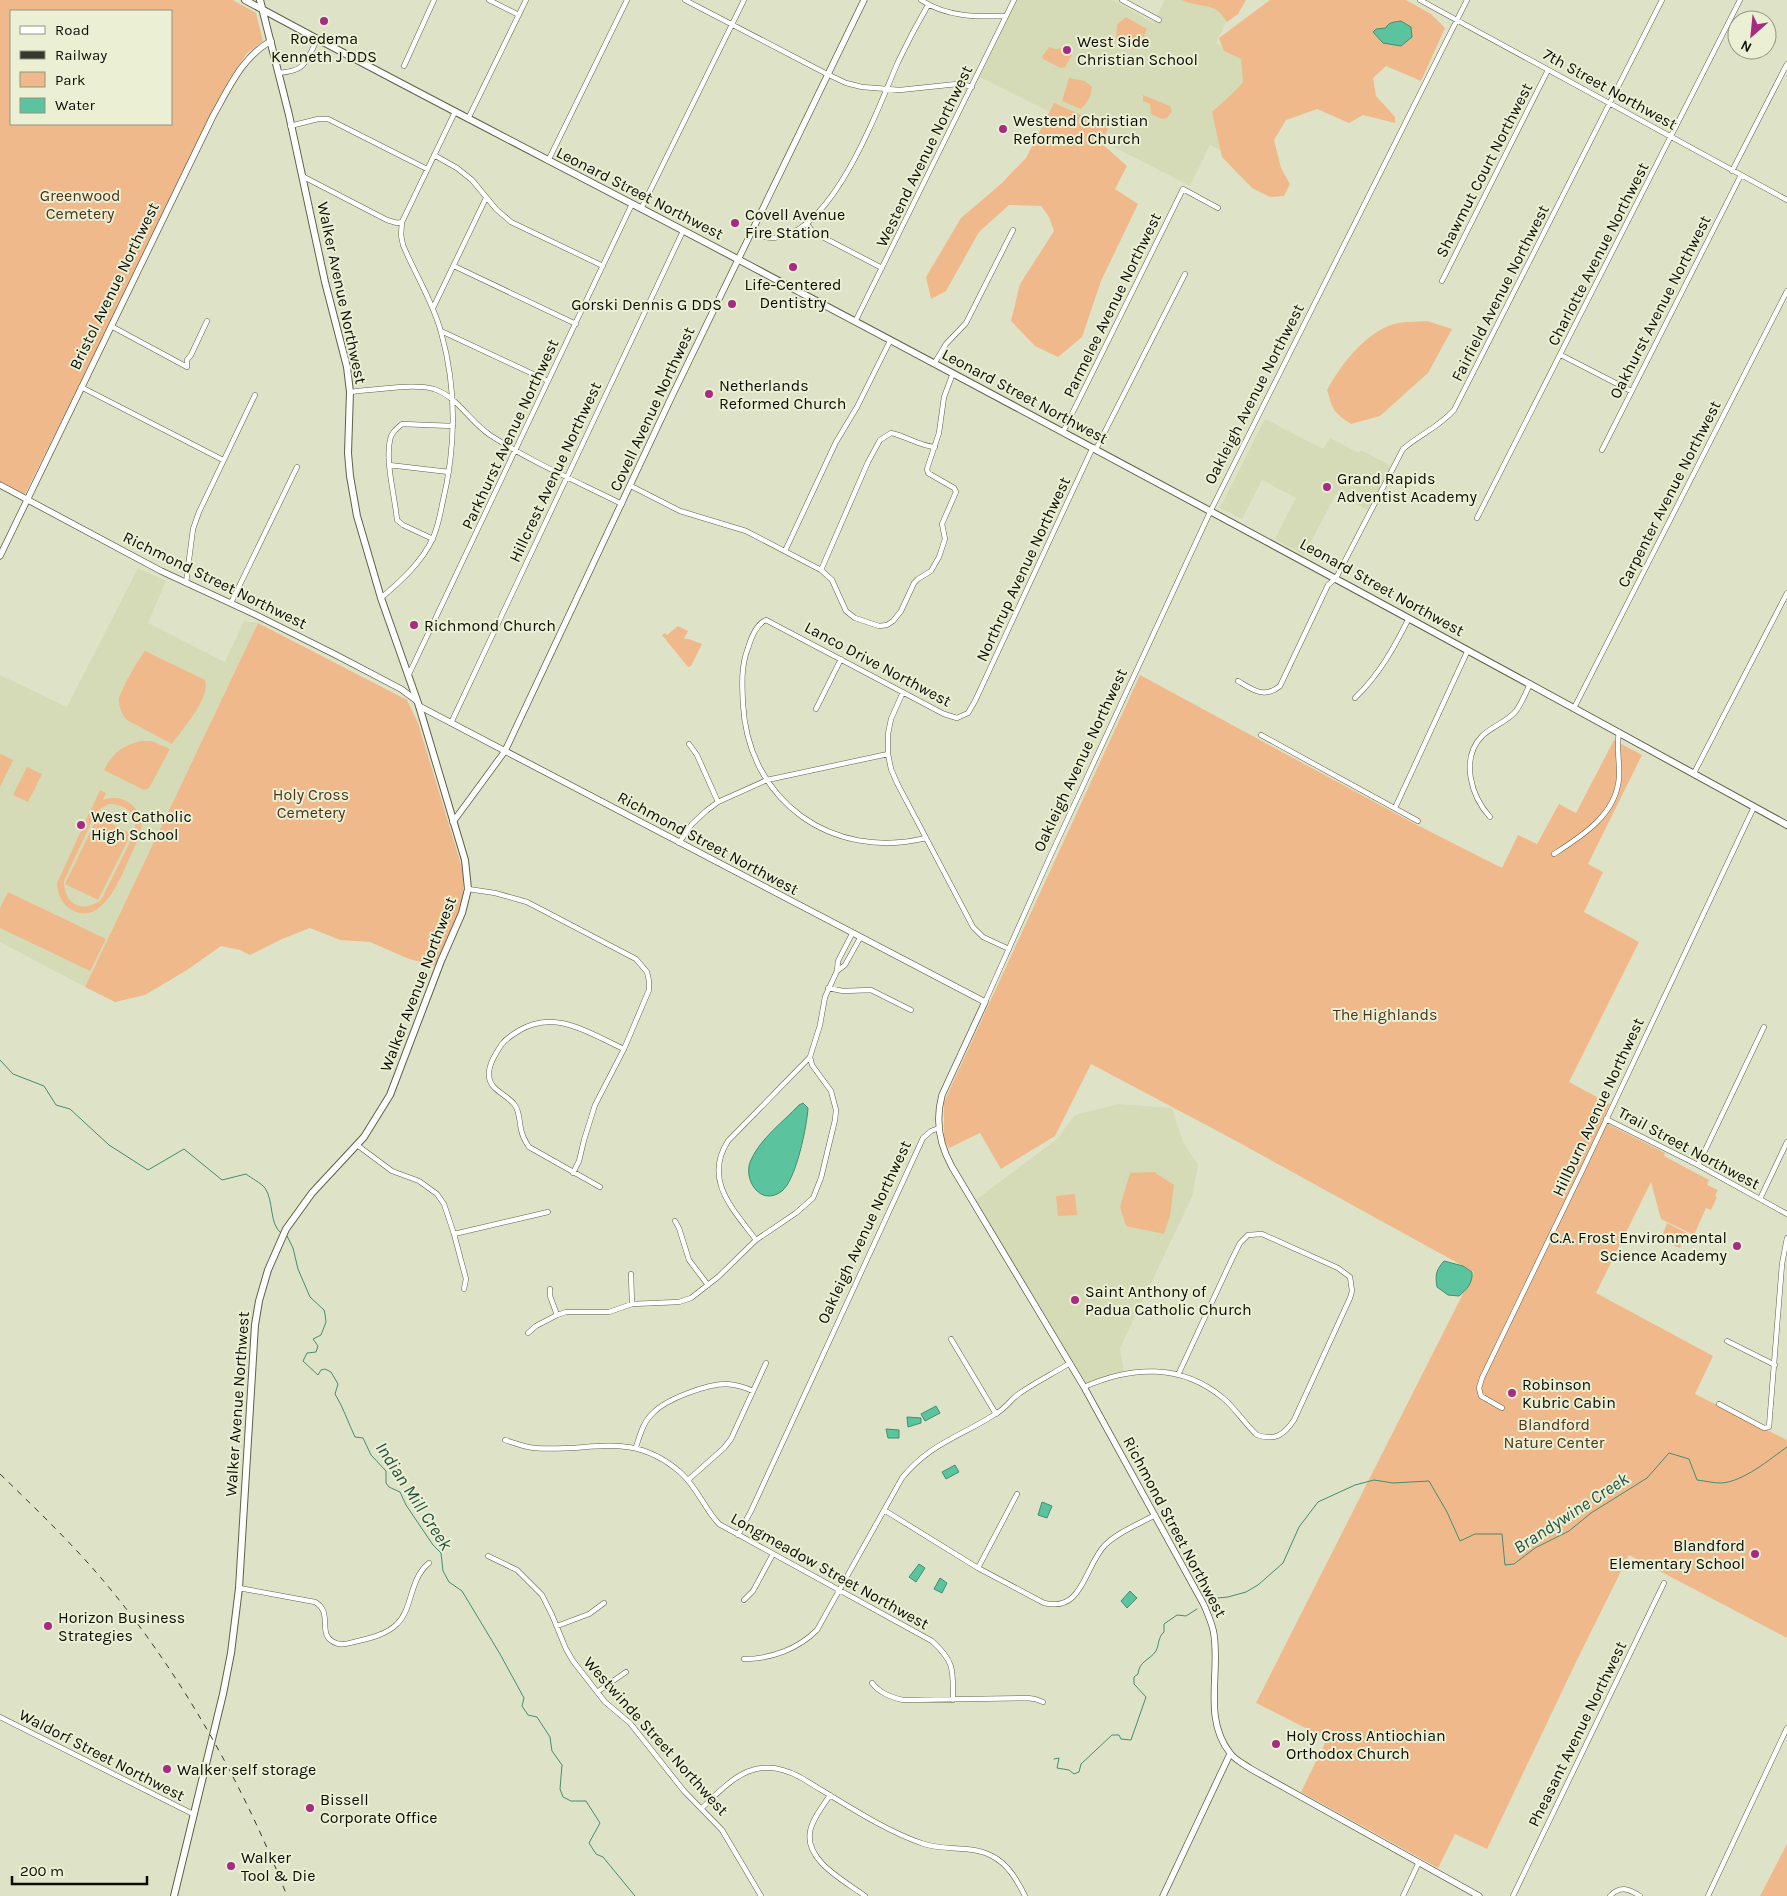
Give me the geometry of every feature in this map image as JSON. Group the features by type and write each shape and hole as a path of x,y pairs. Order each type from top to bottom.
{"main road":[{"name":"Leonard Street Northwest","path":"245,0 317,40 738,259 1211,510 1787,825"},
{"name":"Walker Avenue Northwest","path":"174,1896 227,1676 239,1588 255,1325 262,1287 277,1246 286,1229 312,1193 357,1145 371,1127 390,1096 438,967 462,913 468,889 465,860 409,674 381,598 356,516 348,453 350,392 347,368 325,282 271,41 260,0"}],"street":[{"path":"404,66 434,0"},
{"path":"489,0 519,15"},
{"path":"468,119 526,0"},
{"path":"548,160 627,0"},
{"path":"685,0 827,74 862,87 886,90 957,84 972,87"},
{"path":"641,209 744,0"},
{"name":"Covell Avenue Northwest","path":"453,822 505,751 738,259 864,0"},
{"path":"921,0 928,5 958,15 1006,16"},
{"name":"Westend Avenue Northwest","path":"855,322 1014,0"},
{"path":"1122,0 1159,20"},
{"name":"7th Street Northwest","path":"1420,0 1787,200"},
{"name":"Oakleigh Avenue Northwest","path":"738,1535 751,1511 923,1138 931,1131 939,1128 939,1107 942,1095 1211,510 1467,0"},
{"name":"Fairfield Avenue Northwest","path":"1238,681 1263,693 1273,692 1280,686 1328,586 1336,578 1403,449 1417,437 1446,419 1464,394 1662,0"},
{"name":"Charlotte Avenue Northwest","path":"1477,518 1740,0"},
{"path":"751,232 761,237 774,238 790,234 807,224 831,196 856,158 899,60 928,5"},
{"path":"278,73 294,72 300,69 317,40"},
{"name":"Bristol Avenue Northwest","path":"0,556 213,116 247,60 261,46 271,41"},
{"path":"1732,171 1787,64"},
{"name":"Shawmut Court Northwest","path":"1442,281 1548,70"},
{"path":"381,598 419,561 433,539 449,472 453,399 441,331 433,308 402,246 401,235 402,222 455,112"},
{"path":"290,126 318,119 328,120 426,169"},
{"path":"434,155 472,180 486,198 511,222 602,266"},
{"path":"302,176 387,220 397,223 402,222"},
{"name":"Oakhurst Avenue Northwest","path":"1602,450 1741,176"},
{"name":"Parmelee Avenue Northwest","path":"1063,432 1183,189 1218,208"},
{"path":"433,308 486,198"},
{"name":"Parkhurst Avenue Northwest","path":"409,674 632,204"},
{"path":"807,224 814,232 882,268"},
{"path":"934,364 946,344 966,323 1013,230"},
{"name":"Hillcrest Avenue Northwest","path":"451,723 682,231"},
{"path":"454,266 576,324"},
{"name":"Northrup Avenue Northwest","path":"975,701 1095,448 1185,274"},
{"name":"Carpenter Avenue Northwest","path":"1574,708 1787,291"},
{"path":"111,326 188,366 187,360 207,321"},
{"path":"441,331 548,381"},
{"path":"785,551 836,442 857,407 890,341"},
{"path":"1561,355 1631,391"},
{"path":"630,486 680,511 703,519 735,526 821,570 832,580 846,611 855,618 879,626 887,625 901,611 914,583 931,571 939,557 945,539 942,524 956,492 954,488 928,473 927,469 939,433 944,397 953,373"},
{"path":"81,388 223,460"},
{"path":"350,392 422,388 442,392 453,399 476,425 516,451 622,504"},
{"path":"186,583 193,530 207,494 255,395"},
{"path":"433,539 403,526 397,520 389,465 390,440 394,430 402,424 453,426"},
{"path":"821,570 868,462 880,440 890,433 902,435 935,447"},
{"path":"389,465 449,472"},
{"path":"231,603 297,467"},
{"name":"Richmond Street Northwest","path":"0,485 186,583 231,603 401,689 418,704 451,723 985,1002"},
{"path":"1694,774 1787,594"},
{"path":"1355,698 1369,685 1383,666 1409,618"},
{"name":"Lanco Drive Northwest","path":"766,780 754,755 746,730 742,670 744,656 761,622 766,620 952,718 968,713 975,701"},
{"path":"1395,808 1468,650"},
{"path":"816,709 840,659"},
{"path":"1490,817 1474,794 1470,770 1471,758 1475,746 1482,737 1516,710 1530,684"},
{"path":"903,692 891,719 888,754 897,783 973,927 982,937 1009,949"},
{"path":"1554,854 1594,826 1611,804 1617,792 1619,780 1616,745 1619,732"},
{"path":"1261,735 1418,821"},
{"path":"689,744 697,755 718,802"},
{"path":"679,843 698,816 718,802 766,780 888,754"},
{"path":"766,780 787,804 806,819 849,840 888,843 910,842 926,838"},
{"name":"Hillburn Avenue Northwest","path":"1502,1408 1481,1396 1479,1388 1482,1378 1754,807"},
{"path":"468,889 515,898 534,905 623,952 642,965 650,980 649,990 624,1049 595,1105 579,1161 573,1173"},
{"path":"837,971 838,961 852,934"},
{"path":"528,1333 557,1314 573,1311 609,1312 632,1304 679,1302 691,1298 732,1264 756,1240 813,1198 820,1178 836,1110 831,1090 812,1065 810,1057 828,988 837,971 844,965 860,938"},
{"path":"828,988 843,991 871,990 911,1010"},
{"path":"600,1187 529,1147 523,1138 518,1112 514,1104 490,1082 490,1066 507,1039 527,1026 540,1021 556,1021 569,1024 624,1049"},
{"path":"1698,1165 1764,1027"},
{"path":"756,1240 729,1203 720,1187 718,1168 722,1152 728,1141 810,1057"},
{"name":"Trail Street Northwest","path":"1606,1119 1698,1165 1787,1214"},
{"name":"Richmond Street Northwest","path":"939,1128 941,1143 952,1167 1084,1387 1204,1605 1212,1623 1216,1650 1214,1712 1219,1732 1230,1754 1259,1774 1480,1896"},
{"path":"1760,1199 1787,1142"},
{"path":"357,1145 392,1171 419,1181 437,1194 444,1204 454,1234 466,1279 464,1289"},
{"path":"454,1234 548,1212"},
{"path":"675,1221 689,1260 708,1285"},
{"path":"1084,1387 1109,1376 1124,1372 1151,1371 1178,1375 1194,1380 1222,1397 1257,1435 1274,1438 1288,1429 1294,1420 1350,1298 1352,1291 1350,1277 1338,1268 1262,1234 1248,1235 1240,1243 1178,1375"},
{"path":"1719,1404 1766,1429 1769,1428 1783,1258 1787,1238"},
{"path":"631,1274 632,1304"},
{"path":"550,1289 550,1296 557,1314"},
{"path":"951,1339 996,1414"},
{"path":"1727,1341 1775,1366"},
{"path":"688,1480 724,1448 731,1439 766,1363"},
{"path":"744,1659 759,1658 795,1647 807,1639 823,1622 902,1478 912,1465 926,1453 1008,1406 1018,1394 1070,1364"},
{"path":"636,1447 641,1432 650,1416 662,1405 675,1398 725,1384 740,1386 753,1391"},
{"name":"Longmeadow Street Northwest","path":"505,1440 536,1448 636,1447 662,1459 688,1480 714,1520 724,1528 932,1641 944,1652 953,1673 953,1700"},
{"path":"978,1568 1016,1494"},
{"path":"884,1510 978,1568 1044,1603 1054,1605 1069,1601 1077,1592 1105,1545 1154,1515"},
{"path":"744,1600 753,1591 773,1554"},
{"name":"Westwinde Street Northwest","path":"488,1556 513,1567 532,1584 546,1602 569,1655 605,1702 630,1723 684,1791 722,1830 761,1896"},
{"path":"239,1588 315,1602 322,1607 325,1613 326,1636 337,1644 347,1644 377,1636 396,1625 404,1613 418,1576 429,1563"},
{"name":"Pheasant Avenue Northwest","path":"1513,1896 1664,1582"},
{"path":"557,1626 589,1614 604,1603"},
{"path":"597,1692 626,1672"},
{"path":"872,1683 880,1691 899,1699 914,1701 1035,1698 1043,1702"},
{"name":"Waldorf Street Northwest","path":"0,1717 193,1814"},
{"path":"1708,1896 1787,1728"},
{"path":"1164,1896 1230,1754"},
{"path":"702,1808 731,1779 747,1771 764,1768 777,1769 795,1774 909,1839 937,1847 969,1849 991,1855 1010,1870 1025,1896"},
{"path":"830,1795 812,1826 810,1835 811,1849 819,1862 865,1896"},
{"path":"1403,1896 1419,1862"},
{"path":"1610,1896 1620,1889 1626,1888 1640,1896"}],"shaded area":[{"path":"1017,0 1113,0 1153,23 1165,0 1237,0 1216,43 1281,75 1240,160 1210,145 1190,186 1102,141 1108,127 1055,104 1050,112 980,77"},
{"name":"Grand Rapids Adventist Academy","path":"1265,419 1323,449 1330,438 1359,453 1361,450 1391,466 1368,510 1336,494 1304,555 1275,539 1296,498 1262,480 1242,519 1220,508"},
{"name":"West Catholic High School","path":"138,568 166,581 148,623 225,662 244,621 258,623 85,987 0,942 0,675 67,707"},
{"path":"1118,1104 1172,1108 1183,1142 1198,1165 1192,1197 1120,1348 1124,1373 1084,1387 973,1202 1057,1139 1075,1115"}],"green space":[{"name":"Greenwood Cemetery","path":"0,0 233,0 256,13 263,41 246,54 232,78 24,496 0,482"},
{"path":"1182,0 1246,0 1238,14 1227,22 1213,8"},
{"path":"1270,0 1406,0 1431,14 1445,28 1421,81 1386,66 1373,78 1376,96 1395,117 1395,123 1363,115 1349,123 1317,109 1286,120 1274,140 1281,168 1290,184 1284,196 1270,197 1252,188 1222,157 1212,112 1243,82 1241,59 1224,51 1219,38"},
{"path":"1126,17 1147,29 1138,49 1126,48 1116,40 1117,24"},
{"path":"1049,47 1055,49 1069,47 1072,55 1065,67 1061,68 1043,59 1042,57"},
{"path":"1069,78 1085,81 1092,87 1089,99 1081,109 1062,101"},
{"path":"1143,95 1170,106 1172,111 1167,118 1162,119 1151,114 1150,104 1143,101"},
{"path":"1054,103 1109,127 1101,143 1127,166 1115,189 1138,204 1101,281 1082,337 1058,357 1035,346 1011,321 1020,284 1054,231 1049,217 1041,206 1009,205 979,232 946,291 931,299 926,277 961,218 1002,183 1026,158"},
{"path":"1427,321 1452,329 1428,373 1380,416 1351,424 1340,416 1332,406 1327,390 1353,353 1378,331 1392,324"},
{"name":"Holy Cross Cemetery","path":"258,623 407,700 418,723 463,871 464,884 456,920 436,966 409,959 370,942 340,940 310,928 250,955 240,950 221,946 187,970 145,995 115,1002 85,987"},
{"path":"678,626 688,631 684,639 702,644 691,666 688,667 662,635 665,633 667,635"},
{"path":"145,651 205,680 206,687 200,704 172,744 127,720 120,707 119,698 123,688"},
{"path":"1140,675 1417,825 1502,868 1518,835 1537,844 1559,804 1576,813 1614,740 1642,755 1588,864 1603,872 1584,912 1639,942 1569,1082 1610,1104 1602,1121 1665,1153 1664,1156 1709,1180 1707,1185 1718,1190 1711,1210 1706,1208 1694,1235 1661,1219 1651,1182 1596,1293 1713,1356 1695,1394 1787,1440 1787,1638 1629,1555 1487,1849 1455,1834 1438,1868 1301,1792 1327,1739 1256,1703 1474,1272 1225,1135 1091,1064 1055,1136 1001,1169 980,1133 949,1148 944,1139 944,1102"},
{"path":"141,741 151,741 170,749 149,788 144,790 104,770 114,754 129,745"},
{"path":"0,755 13,760 0,787"},
{"path":"27,767 42,774 28,802 13,795"},
{"path":"100,790 106,793 103,800 119,799 132,805 140,817 141,834 116,887 107,900 98,909 87,913 74,911 61,900 57,883","holes":["109,804 121,806 130,812 135,822 134,834 101,900 87,906 75,904 67,896 64,881 94,817 100,809"]},
{"path":"98,816 131,834 98,900 65,884"},
{"path":"8,892 106,939 90,971 0,928 0,908"},
{"path":"1154,1172 1174,1185 1170,1216 1164,1234 1126,1226 1120,1207 1130,1173"},
{"path":"1075,1194 1077,1215 1058,1216 1056,1196"},
{"path":"1667,1223 1687,1233 1680,1248 1668,1243 1663,1233"},
{"path":"1787,1844 1787,1896 1760,1896"}],"water":[{"path":"1401,21 1411,27 1412,37 1401,46 1383,43 1373,32 1376,29 1386,28 1392,23"},
{"path":"803,1103 808,1108 807,1116 800,1152 792,1176 782,1191 767,1196 760,1193 755,1189 749,1175 751,1160 766,1138"},
{"path":"1444,1261 1463,1266 1472,1272 1469,1286 1459,1296 1448,1295 1437,1287 1437,1273"},
{"path":"936,1406 940,1413 925,1421 921,1414"},
{"path":"907,1417 921,1418 921,1423 908,1427"},
{"path":"886,1429 899,1430 899,1438 888,1438"},
{"path":"955,1465 959,1472 946,1479 942,1472"},
{"path":"1042,1502 1052,1506 1047,1518 1038,1515"},
{"path":"919,1564 925,1568 916,1582 909,1577"},
{"path":"940,1578 947,1583 942,1593 934,1589"},
{"path":"1130,1591 1137,1598 1127,1608 1121,1601"}],"waterway":[{"name":"Indian Mill Creek","path":"0,1060 13,1074 44,1086 56,1105 70,1109 109,1145 148,1170 184,1149 222,1180 246,1174 261,1184 268,1193 273,1218 277,1229 281,1233"},
{"name":"Indian Mill Creek","path":"287,1236 310,1297 324,1310 325,1314 326,1322 321,1335 313,1339 318,1346 316,1352 307,1353 303,1361 318,1375 321,1370 325,1369 331,1372 338,1384 335,1394 355,1437 363,1438 371,1455 386,1471 386,1483 389,1487 400,1492 406,1505 433,1545 441,1553 443,1571 449,1582 462,1591 500,1654 524,1698 522,1706 528,1715 537,1717 550,1737 552,1751 562,1765 560,1789 563,1797 571,1801 586,1801 600,1823 589,1843 596,1854 603,1857 635,1896"},
{"name":"Brandywine Creek","path":"1208,1599 1228,1597 1246,1592 1258,1585 1283,1563 1299,1527 1318,1502 1355,1485 1374,1480 1393,1483 1429,1481 1447,1512 1460,1541 1475,1534 1502,1534 1505,1565 1514,1564 1535,1548 1569,1531 1591,1513 1647,1478 1669,1453 1689,1459 1697,1480 1721,1483 1738,1479 1787,1447"},
{"name":"Brandywine Creek","path":"1054,1759 1059,1758 1057,1768 1069,1770 1074,1774 1079,1772 1081,1764 1112,1735 1119,1735 1121,1739 1131,1740 1146,1697 1134,1684 1134,1677 1138,1674 1140,1666 1156,1651 1164,1632 1164,1624 1177,1615 1186,1616 1197,1609"}],"railway":[{"path":"0,1474 56,1529 119,1599 176,1679 202,1720 248,1807 287,1896"}],"place":[{"name":"Roedema Kenneth J DDS","path":"324,21"},
{"name":"West Side Christian School","path":"1067,50"},
{"name":"Westend Christian Reformed Church","path":"1003,129"},
{"name":"Covell Avenue Fire Station","path":"735,223"},
{"name":"Life-Centered Dentistry","path":"793,267"},
{"name":"Gorski Dennis G DDS","path":"732,304"},
{"name":"Netherlands Reformed Church","path":"709,394"},
{"name":"Grand Rapids Adventist Academy","path":"1327,487"},
{"name":"Richmond Church","path":"414,625"},
{"name":"West Catholic High School","path":"81,825"},
{"name":"C.A. Frost Environmental Science Academy","path":"1737,1246"},
{"name":"Saint Anthony of Padua Catholic Church","path":"1075,1300"},
{"name":"Robinson Kubric Cabin","path":"1512,1393"},
{"name":"Blandford Elementary School","path":"1755,1554"},
{"name":"Horizon Business Strategies","path":"48,1626"},
{"name":"Holy Cross Antiochian Orthodox Church","path":"1276,1744"},
{"name":"Walker self storage","path":"167,1769"},
{"name":"Bissell Corporate Office","path":"310,1808"},
{"name":"Walker Tool & Die","path":"231,1866"}],"park label":[{"name":"The Highlands","path":"1385,1014"},
{"name":"Blandford Nature Center","path":"1554,1433"}]}
